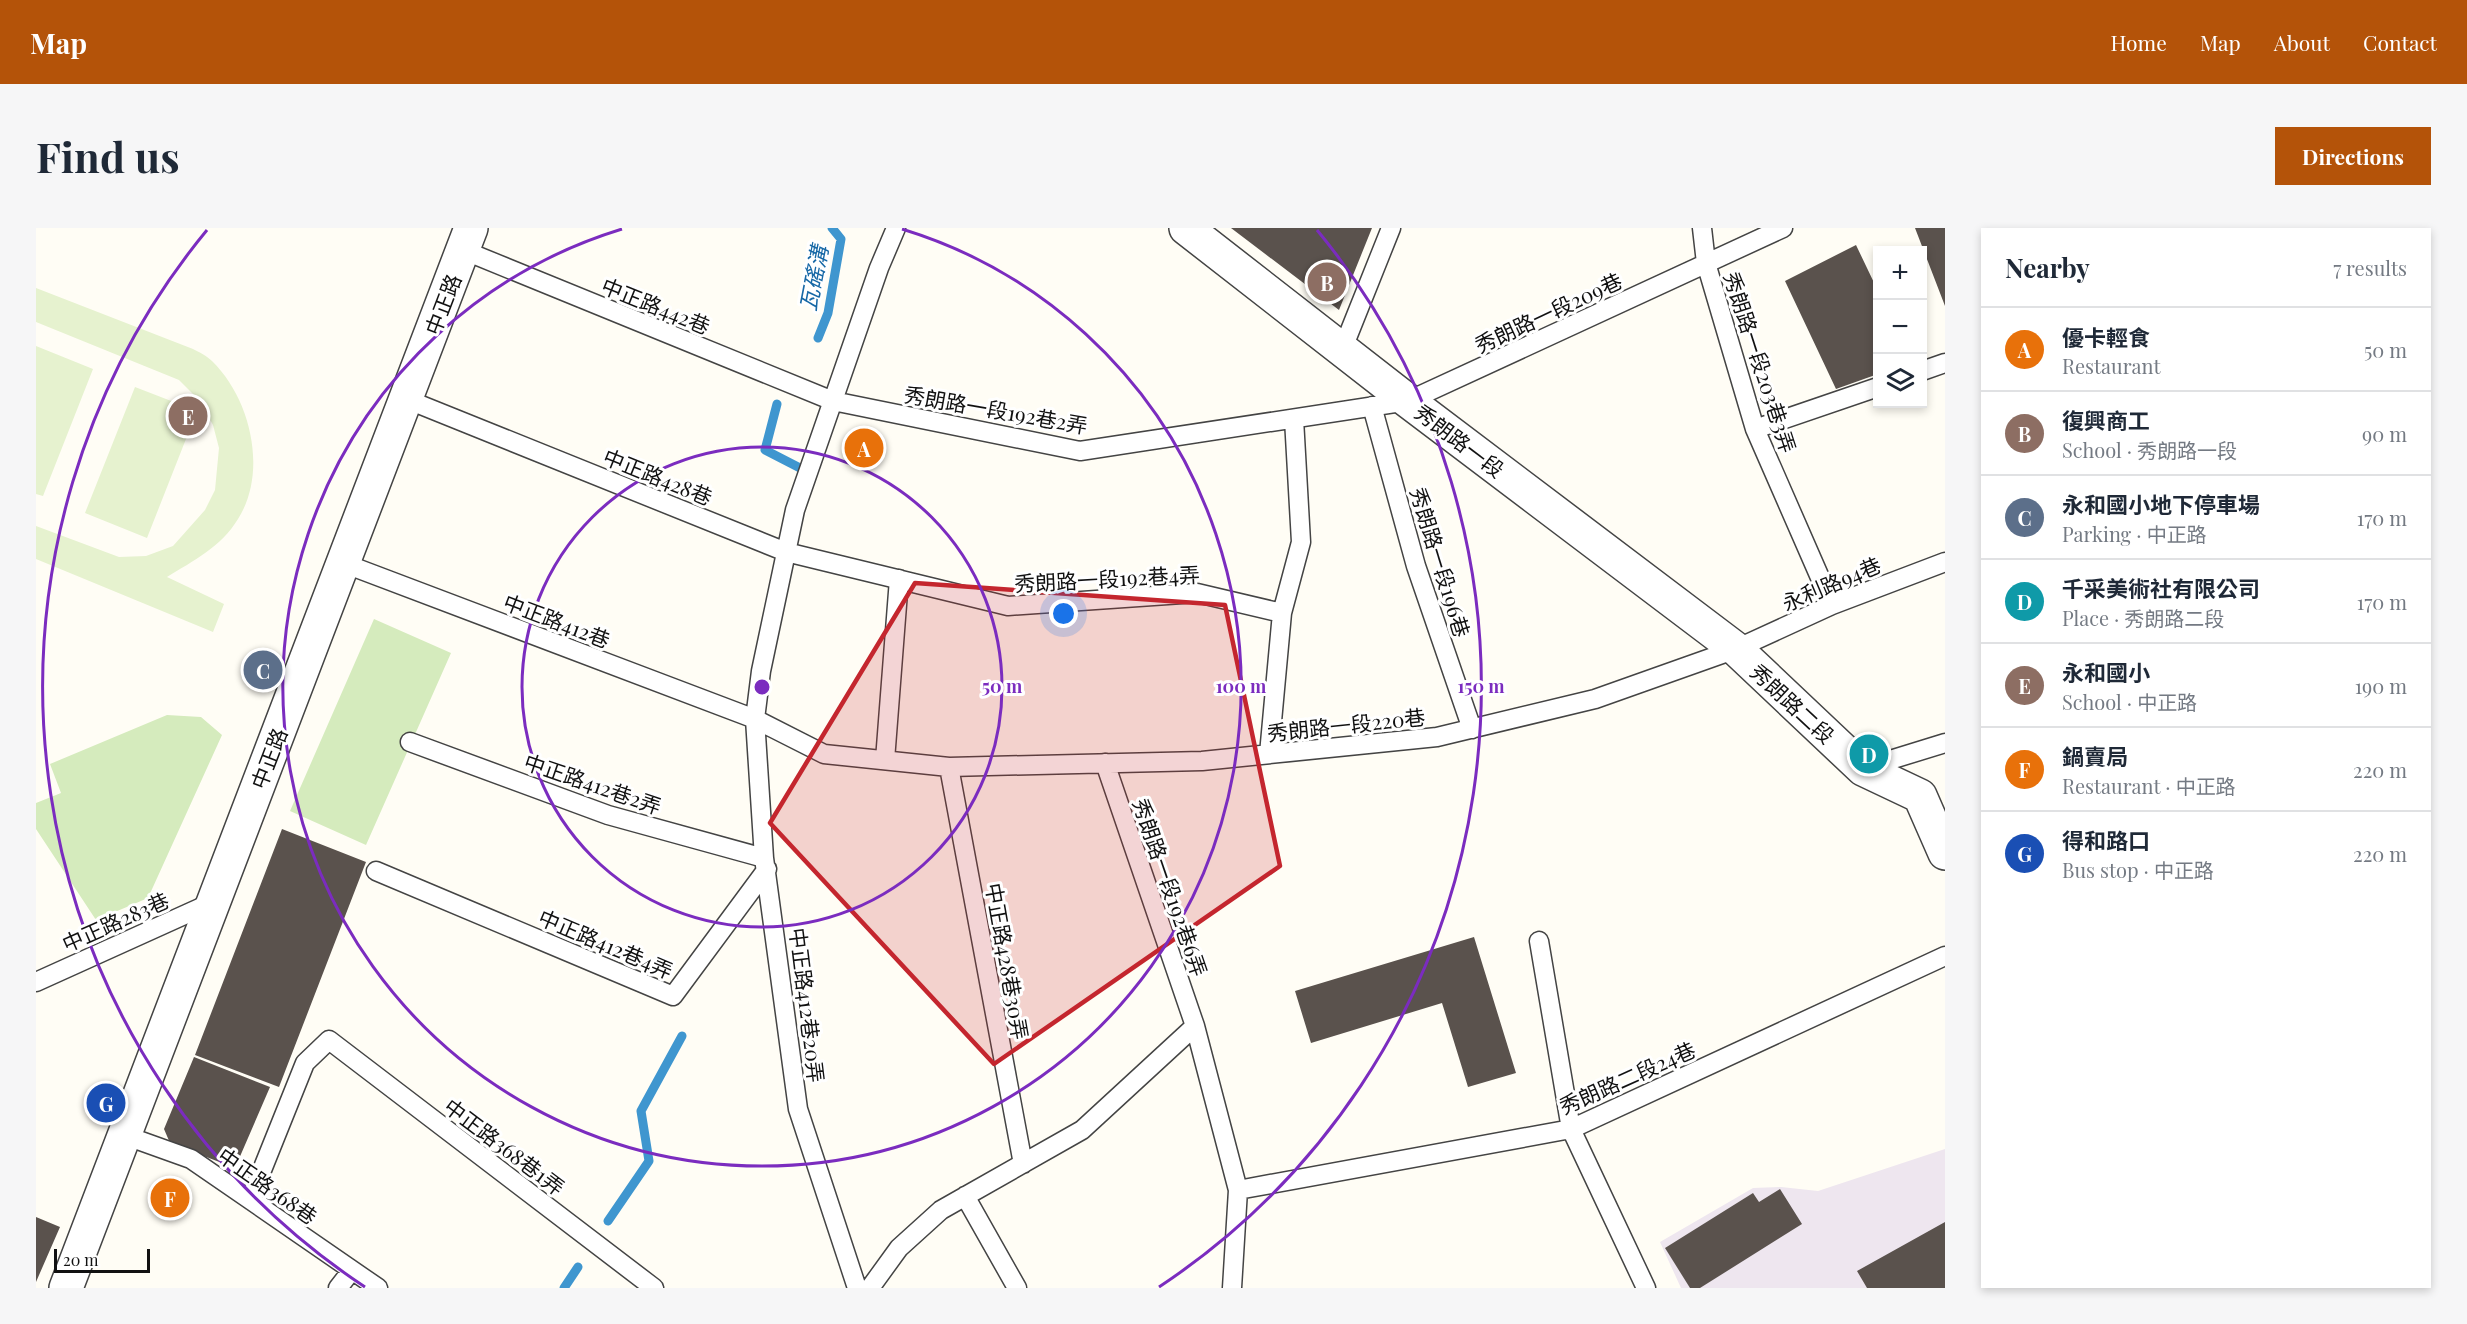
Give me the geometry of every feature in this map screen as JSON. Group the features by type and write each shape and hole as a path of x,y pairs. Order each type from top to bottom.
{"street":[{"name":"秀朗路一段","path":"1186,228 1343,348 1408,401 1736,650"},
{"name":"中正路","path":"66,1288 467,239"},
{"name":"秀朗路二段","path":"1736,650 1863,769 1920,796 1945,854"}],"lane":[{"name":"中正路412巷20弄","path":"857,1288 798,1109 766,863 755,719 761,671 795,510 896,228"},
{"path":"1343,348 1391,228"},
{"name":"秀朗路一段203巷3弄","path":"1702,228 1706,264 1755,429 1832,605"},
{"name":"秀朗路一段209巷","path":"1372,406 1408,401 1783,228"},
{"name":"中正路442巷","path":"467,239 833,401"},
{"path":"1927,370 1945,363"},
{"path":"1755,429 1873,389"},
{"name":"中正路428巷","path":"406,399 786,552 898,579"},
{"name":"秀朗路一段192巷2弄","path":"833,401 1080,452 1372,406"},
{"name":"秀朗路一段196巷","path":"1372,406 1416,566 1472,729"},
{"path":"1269,754 1282,613 1301,542 1294,419"},
{"name":"永利路94巷","path":"1736,650 1832,605 1945,562"},
{"name":"中正路412巷","path":"343,563 755,719 824,754 885,760"},
{"path":"885,760 898,579"},
{"name":"秀朗路一段192巷4弄","path":"898,579 1008,606 1197,593 1282,613"},
{"name":"秀朗路一段220巷","path":"885,760 949,767 1202,761 1437,737 1595,699 1736,650"},
{"name":"中正路412巷2弄","path":"410,742 608,815 766,863"},
{"path":"1863,769 1945,743"},
{"name":"秀朗路一段192巷6弄","path":"1105,763 1195,1026 1238,1190 1232,1288"},
{"name":"中正路428巷30弄","path":"949,767 1023,1164"},
{"name":"中正路412巷4弄","path":"376,871 673,996 766,863"},
{"name":"中正路283巷","path":"36,982 213,902"},
{"path":"1539,941 1570,1129 1646,1288"},
{"name":"秀朗路二段24巷","path":"1238,1190 1570,1129 1945,956"},
{"path":"870,1288 900,1248 941,1210 1082,1130 1195,1026"},
{"name":"中正路368巷1弄","path":"250,1200 305,1063 329,1040 654,1288"},
{"name":"中正路368巷","path":"124,1136 191,1159 378,1288"},
{"path":"965,1196 1017,1288"},
{"path":"338,1288 352,1270"}],"highlighted area":[{"path":"915,583 1225,605 1280,866 994,1064 770,823"}],"shaded area":[{"path":"1945,1149 1945,1288 1681,1288 1660,1242 1753,1188 1781,1187 1818,1191"}],"green space":[{"path":"36,288 198,351 212,361 226,377 237,395 251,437 253,458 252,480 247,500 238,519 223,538 196,559 167,577 224,604 213,632 36,559 36,526 119,557 146,556 173,546 205,510 215,490 219,448 213,425 199,400 179,380 36,322"},
{"path":"36,346 93,369 43,496 36,494"},
{"path":"135,387 197,411 147,538 85,513"},
{"path":"374,619 451,653 366,845 290,811"},
{"path":"167,715 201,717 222,735 148,898 96,920 36,829 36,803 61,793 50,764"}],"building":[{"path":"1231,228 1372,228 1339,310"},
{"path":"1915,228 1945,228 1945,306 1927,259 1927,246 1922,246"},
{"path":"1856,245 1873,281 1873,376 1836,389 1785,281"},
{"path":"282,829 366,862 279,1087 195,1055"},
{"path":"1474,937 1516,1073 1468,1087 1442,1003 1311,1043 1295,991"},
{"path":"194,1057 270,1087 235,1168 170,1143 164,1129"},
{"path":"1780,1189 1802,1224 1700,1288 1690,1288 1665,1248 1753,1193 1759,1202"},
{"path":"36,1217 60,1227 36,1282"},
{"path":"1945,1222 1945,1288 1867,1288 1857,1271"}],"waterway":[{"name":"瓦磘溝","path":"818,338 828,313 841,239 832,228"},
{"name":"瓦磘溝","path":"777,404 765,450 800,468"},
{"name":"瓦磘溝","path":"608,1221 649,1161 641,1111 682,1036"},
{"name":"瓦磘溝","path":"564,1288 578,1267"}],"place":[{"name":"復興商工","path":"1327,282"},
{"name":"永和國小","path":"188,416"},
{"name":"優卡輕食","path":"864,448"},
{"name":"永和國小地下停車場","path":"263,670"},
{"name":"千采美術社有限公司","path":"1869,754"},
{"name":"得和路口","path":"106,1103"},
{"name":"鍋賣局","path":"170,1198"}]}
